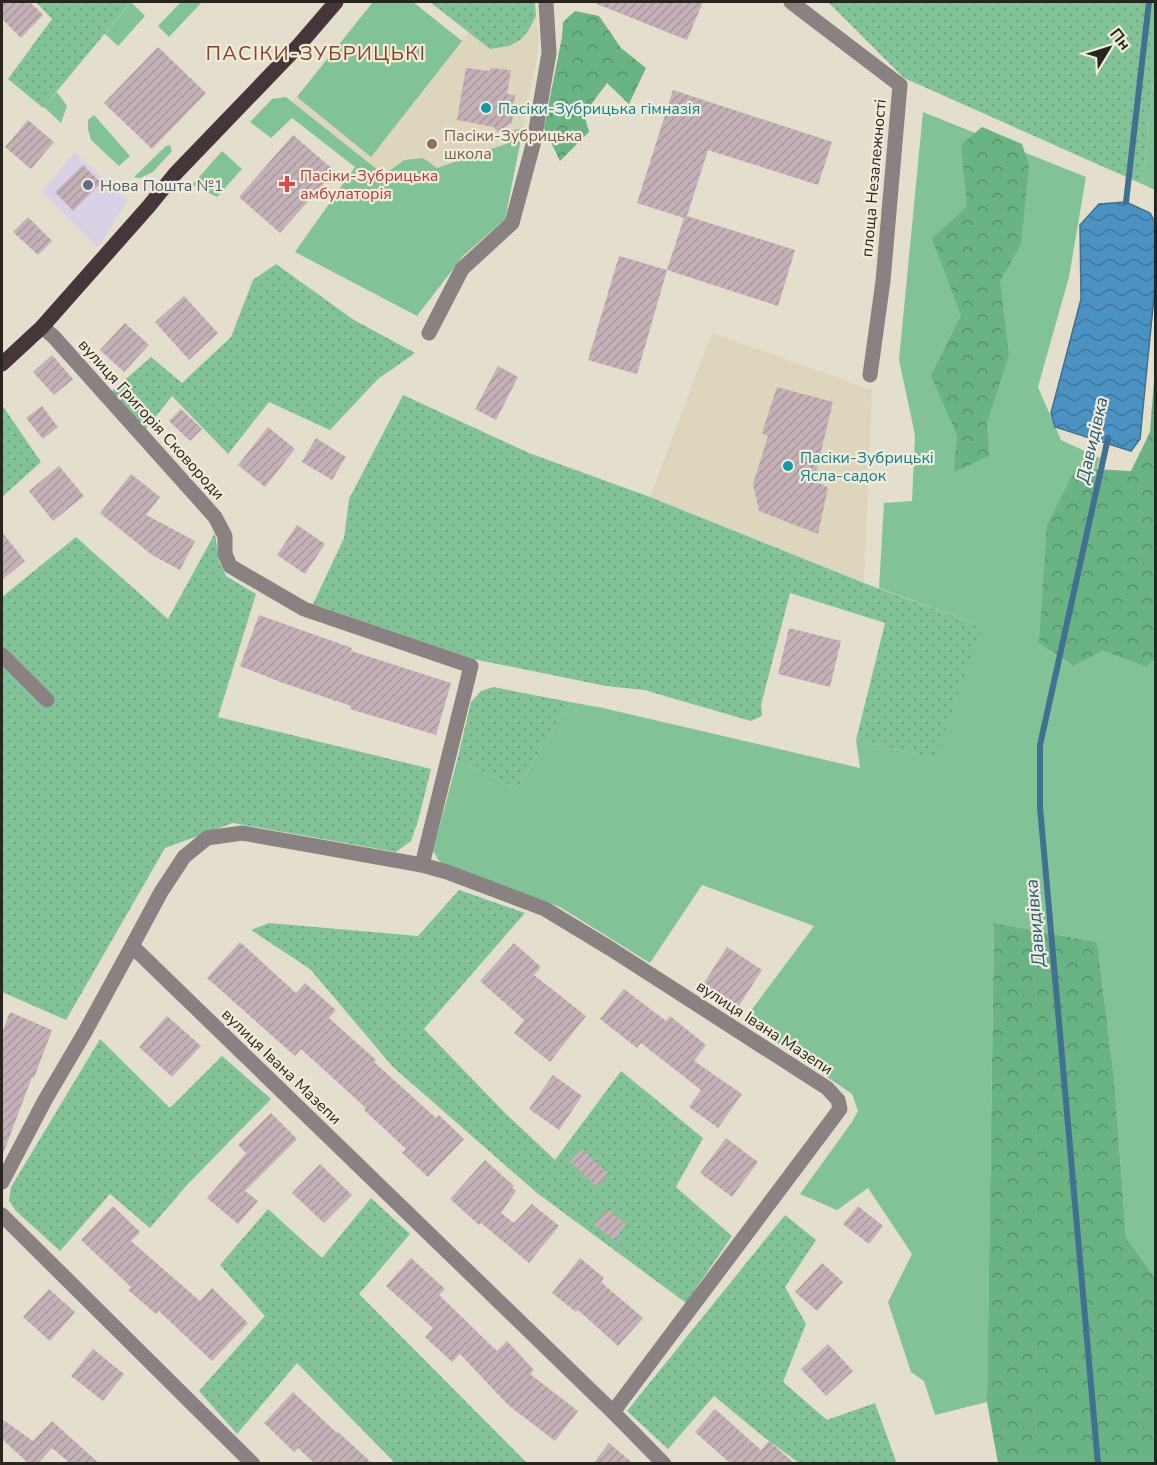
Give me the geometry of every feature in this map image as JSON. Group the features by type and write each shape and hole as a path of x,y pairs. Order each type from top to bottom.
{"main road":[{"path":"2,364 42,327 175,174 299,45 336,2"}],"street":[{"path":"429,333 462,269 512,223 534,141 549,53 546,2"},
{"name":"площа Незалежності","path":"791,2 900,85 883,281 870,375"},
{"name":"вулиця Григорія Сковороди","path":"42,327 53,336 215,517 225,536 225,554 230,566 304,609 471,666 422,865"},
{"path":"2,655 47,700"},
{"name":"вулиця Івана Мазепи","path":"2,1182 161,892 184,857 207,838 242,833 422,865 546,909 611,948 827,1088 838,1100 840,1109 613,1412"},
{"name":"вулиця Івана Мазепи","path":"132,946 664,1464"},
{"path":"2,1215 253,1464"}],"shaded area":[{"name":"Пасіки-Зубрицька школа","path":"373,2 413,2 462,41 468,32 490,49 528,31 536,16 539,37 538,52 505,219 458,260 384,175 292,102"},
{"path":"75,152 127,201 98,248 42,192"},
{"path":"712,333 872,390 864,583 650,497"}],"green space":[{"path":"36,2 131,2 43,108 8,79 52,19"},
{"path":"131,2 145,16 118,46 105,34"},
{"path":"181,2 202,2 169,37 158,26"},
{"path":"373,2 413,2 462,41 371,157 297,97"},
{"path":"430,2 535,2 536,16 520,40 509,46 490,49"},
{"path":"828,2 1155,2 1155,64 1142,184 904,78"},
{"path":"575,11 599,16 621,48 646,68 629,104 607,83 584,114 589,132 560,161 544,128 563,22"},
{"path":"1155,64 1155,190 1142,184"},
{"path":"57,92 67,106 61,123 44,107"},
{"path":"286,97 384,175 404,160 423,158 437,168 506,144 513,130 523,129 505,219 463,256 417,316 295,252 355,167 292,118 271,138 250,122 272,99"},
{"path":"923,112 1086,177 1069,277 1038,387 1061,440 1100,458 1050,651 1073,666 1103,651 1146,667 1155,660 1155,1278 1126,1237 1114,1077 1097,942 994,923 987,1402 935,1415 924,1381 911,1372 888,1302 912,1254 868,1188 837,1210 800,1194 858,1111 852,1094 744,1020 814,926 702,885 650,963 560,907 452,868 440,862 433,851 457,761 517,788 570,702 860,768 856,740 934,759 973,623 879,588 884,503 912,501 915,435 899,360"},
{"path":"94,115 130,156 119,166 91,140 88,120"},
{"path":"982,127 1022,144 1029,165 1021,244 1000,281 1009,355 987,423 989,456 954,472 957,435 931,376 961,315 932,239 967,206 961,145"},
{"path":"170,145 172,151 153,172 140,178 134,177 166,146"},
{"path":"222,151 242,169 217,197 192,185"},
{"path":"276,264 354,320 415,353 378,379 330,430 269,402 228,454 172,396 145,430 112,391 151,357 182,383 231,337 253,280"},
{"path":"1155,367 1155,660 1146,667 1103,651 1073,666 1039,643 1047,525 1076,468 1131,471 1150,432"},
{"path":"403,395 529,453 650,497 864,583 973,623 981,633 934,759 856,740 885,623 790,593 761,705 762,716 751,721 644,690 606,686 473,659 313,604 344,538 349,499"},
{"path":"2,405 41,462 2,497"},
{"path":"215,533 219,561 226,576 256,594 218,717 431,769 418,821 411,841 396,852 233,823 165,848 66,1020 2,992 2,597 76,537 168,619"},
{"path":"493,687 570,702 517,788 457,761 471,702 481,691"},
{"path":"459,890 525,913 424,1029 505,1113 555,1160 621,1071 703,1138 676,1187 732,1236 686,1303 537,1193 393,1067 310,969 251,930 269,923 418,936"},
{"path":"994,923 1097,942 1114,1077 1126,1237 1155,1278 1155,1463 998,1463 987,1402"},
{"path":"100,1039 170,1108 222,1056 271,1099 187,1185 150,1228 110,1194 60,1251 16,1211 9,1201 11,1187"},
{"path":"371,1198 410,1234 359,1294 527,1463 395,1463 297,1363 237,1434 199,1391 265,1316 220,1265 268,1209 322,1258"},
{"path":"785,1215 816,1240 785,1287 806,1324 783,1382 827,1420 875,1403 896,1461 892,1464 799,1463 714,1396 668,1449 627,1411"}],"water":[{"path":"1126,202 1150,213 1155,222 1155,286 1140,439 1131,451 1055,427 1051,413 1081,299 1080,225 1099,204"}],"building":[{"path":"2,2 30,2 43,15 21,38 2,19"},
{"path":"592,2 703,2 687,40"},
{"path":"158,47 206,93 152,149 104,103"},
{"name":"Пасіки-Зубрицька гімназія","path":"466,68 489,71 491,68 511,70 507,94 515,95 512,123 497,132 494,127 457,120"},
{"path":"673,90 832,142 818,185 708,150 687,216 795,250 778,306 667,270 684,218 637,203"},
{"path":"28,120 54,142 31,169 5,147"},
{"name":"Пасіки-Зубрицька амбулаторія","path":"293,135 335,171 280,233 239,197"},
{"path":"83,165 101,183 73,211 55,192"},
{"path":"28,217 52,241 38,255 13,232"},
{"path":"619,256 667,270 637,374 588,360"},
{"path":"184,296 218,333 189,360 155,322"},
{"path":"125,323 149,345 124,372 100,350"},
{"path":"52,355 73,379 54,395 33,372"},
{"path":"498,366 518,377 496,420 475,409"},
{"name":"Пасіки-Зубрицькі Ясла-садок","path":"777,387 833,402 814,480 828,488 818,534 759,511 753,484 768,436 762,433"},
{"path":"42,406 58,427 43,439 26,418"},
{"path":"181,409 202,429 190,441 169,421"},
{"path":"268,427 295,449 265,487 238,465"},
{"path":"316,438 346,457 332,480 302,462"},
{"path":"59,466 84,496 53,521 29,491"},
{"path":"131,474 160,497 146,515 195,541 180,570 152,555 100,513"},
{"path":"297,525 325,544 305,574 277,555"},
{"path":"2,532 25,561 2,580"},
{"path":"259,615 352,648 351,651 451,683 436,735 350,709 351,706 240,666"},
{"path":"789,628 841,641 830,687 778,674"},
{"path":"240,942 296,993 305,983 336,1010 329,1018 436,1118 439,1115 464,1139 428,1177 402,1153 406,1149 364,1110 366,1108 301,1049 295,1056 207,978"},
{"path":"514,943 541,967 534,975 586,1016 550,1062 514,1033 524,1020 480,981"},
{"path":"727,947 762,970 737,1009 702,986"},
{"path":"624,989 666,1021 670,1016 706,1045 694,1061 742,1094 718,1128 689,1107 701,1090 641,1043 637,1048 600,1019"},
{"path":"10,1012 52,1030 2,1154 2,1033"},
{"path":"167,1016 201,1046 172,1077 139,1047"},
{"path":"553,1075 582,1096 559,1130 529,1109"},
{"path":"271,1113 297,1139 245,1191 258,1201 238,1224 207,1198 246,1153 238,1145"},
{"path":"726,1138 758,1162 732,1197 700,1173"},
{"path":"582,1149 609,1174 597,1187 570,1162"},
{"path":"485,1160 514,1186 512,1188 516,1191 501,1213 514,1223 532,1204 559,1226 529,1263 481,1223 479,1225 450,1199"},
{"path":"320,1164 352,1195 324,1223 292,1193"},
{"path":"113,1206 140,1232 131,1241 200,1301 212,1288 248,1323 212,1361 159,1311 156,1314 128,1290 131,1287 81,1240"},
{"path":"858,1206 883,1226 869,1244 843,1224"},
{"path":"607,1209 626,1224 614,1240 594,1225"},
{"path":"411,1258 445,1289 439,1295 497,1351 507,1341 534,1370 530,1374 578,1411 555,1441 508,1405 460,1354 452,1362 425,1337 433,1328 386,1286"},
{"path":"580,1258 604,1278 601,1282 643,1318 618,1346 578,1310 576,1312 552,1293"},
{"path":"822,1263 843,1282 817,1311 795,1292"},
{"path":"49,1289 75,1312 50,1341 23,1317"},
{"path":"828,1344 853,1371 826,1396 801,1369"},
{"path":"93,1349 124,1374 103,1401 71,1376"},
{"path":"293,1392 373,1464 315,1464 298,1448 294,1452 264,1423"},
{"path":"715,1409 761,1450 769,1441 795,1464 731,1464 695,1432"},
{"path":"2,1419 33,1441 52,1421 100,1464 71,1464 52,1448 38,1464 29,1464 2,1439"},
{"path":"609,1443 634,1464 593,1464"}],"waterway":[{"path":"1126,202 1149,2"},
{"name":"Давидівка","path":"1098,1464 1040,807 1040,745 1108,438"}],"place":[{"name":"Пасіки-Зубрицька гімназія","path":"486,108"},
{"name":"Пасіки-Зубрицька школа","path":"432,144"},
{"name":"Пасіки-Зубрицька амбулаторія","path":"287,184"},
{"name":"Нова Пошта №1","path":"88,185"},
{"name":"Пасіки-Зубрицькі Ясла-садок","path":"788,466"}],"district":[{"name":"ПАСІКИ-ЗУБРИЦЬКІ","path":"316,53"}]}
